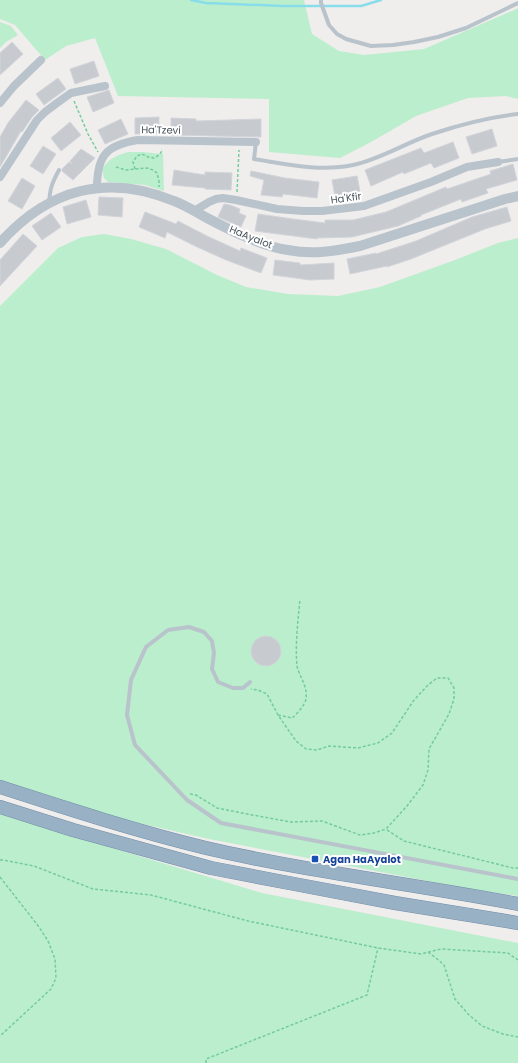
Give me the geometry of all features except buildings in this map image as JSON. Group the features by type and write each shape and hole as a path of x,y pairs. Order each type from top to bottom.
{"highway":[{"path":"0,787 144,832 206,848 384,882 475,895 518,904"},
{"path":"0,807 73,830 211,868 395,903 518,923"}],"street":[{"path":"0,103 24,76 41,60"},
{"path":"0,177 37,120 56,102 71,93 105,86"},
{"name":"Ha'Tzevi","path":"102,158 106,152 128,141 162,140 256,142"},
{"path":"97,188 98,172 102,158"},
{"name":"Ha'Kfir","path":"194,211 209,202 223,198 277,209 322,211 364,206 468,167 498,162"},
{"name":"HaAyalot","path":"0,243 19,224 50,202 82,190 97,188 121,188 159,195 175,201 243,235 267,245 287,250 310,253 335,251 360,246 476,208 518,196"}],"lane":[{"path":"321,0 330,25 337,34 346,39 371,46 392,46 438,37 466,28 518,3"},
{"path":"256,142 254,159 310,168 341,167 376,159 432,134 466,124 518,114"},
{"path":"498,162 518,159"},
{"path":"50,202 50,189 59,170"},
{"path":"250,682 243,688 233,688 218,682 212,669 214,653 212,641 204,632 189,627 168,630 146,647 131,680 127,714 135,745 187,800 221,823 518,879"}],"path":[{"path":"71,93 88,134 102,158"},
{"path":"135,169 133,162 137,156 142,154 154,158 159,155 162,151 162,140"},
{"path":"236,200 240,142"},
{"path":"116,167 126,170 147,168 157,173 159,181 159,195"},
{"path":"278,715 292,718 298,712 306,699 304,683 298,668 296,637 300,599"},
{"path":"180,793 196,795 217,808 290,822 322,821 360,835 374,834 386,829 423,785 428,770 429,749 449,714 454,699 454,688 448,678 437,678 414,700 392,733 378,743 358,748 329,746 317,750 306,749 296,741 278,715 267,694 258,690 243,688"},
{"path":"386,829 404,841 518,868"},
{"path":"0,860 34,866 93,889 151,895 248,921 378,948 421,954 442,949 508,953 518,960"},
{"path":"0,876 48,941 55,959 56,978 51,989 0,1036"},
{"path":"206,1063 206,1059 367,995 378,948"},
{"path":"428,952 444,965 456,999 468,1014 482,1026 503,1034 518,1037"}],"green space":[{"path":"0,0 304,0 312,34 339,51 364,55 424,49 518,8 518,99 506,96 468,98 416,116 340,158 269,152 269,99 118,96 95,38 66,46 45,60 15,25 0,19"},
{"path":"0,22 11,26 18,35 6,42 0,48"},
{"path":"128,152 163,154 164,191 145,185 108,182 104,178 102,169 108,162 116,156"},
{"path":"104,234 131,239 166,249 217,275 246,287 288,294 338,296 380,287 498,243 518,238 518,896 469,889 209,839 55,804 0,782 0,306 58,248 82,237"},
{"path":"0,814 262,893 518,943 518,1063 0,1063"}],"waterway":[{"path":"191,0 206,3 283,6 361,6 381,0"}],"place":[{"name":"Agan HaAyalot","path":"315,859"}]}
